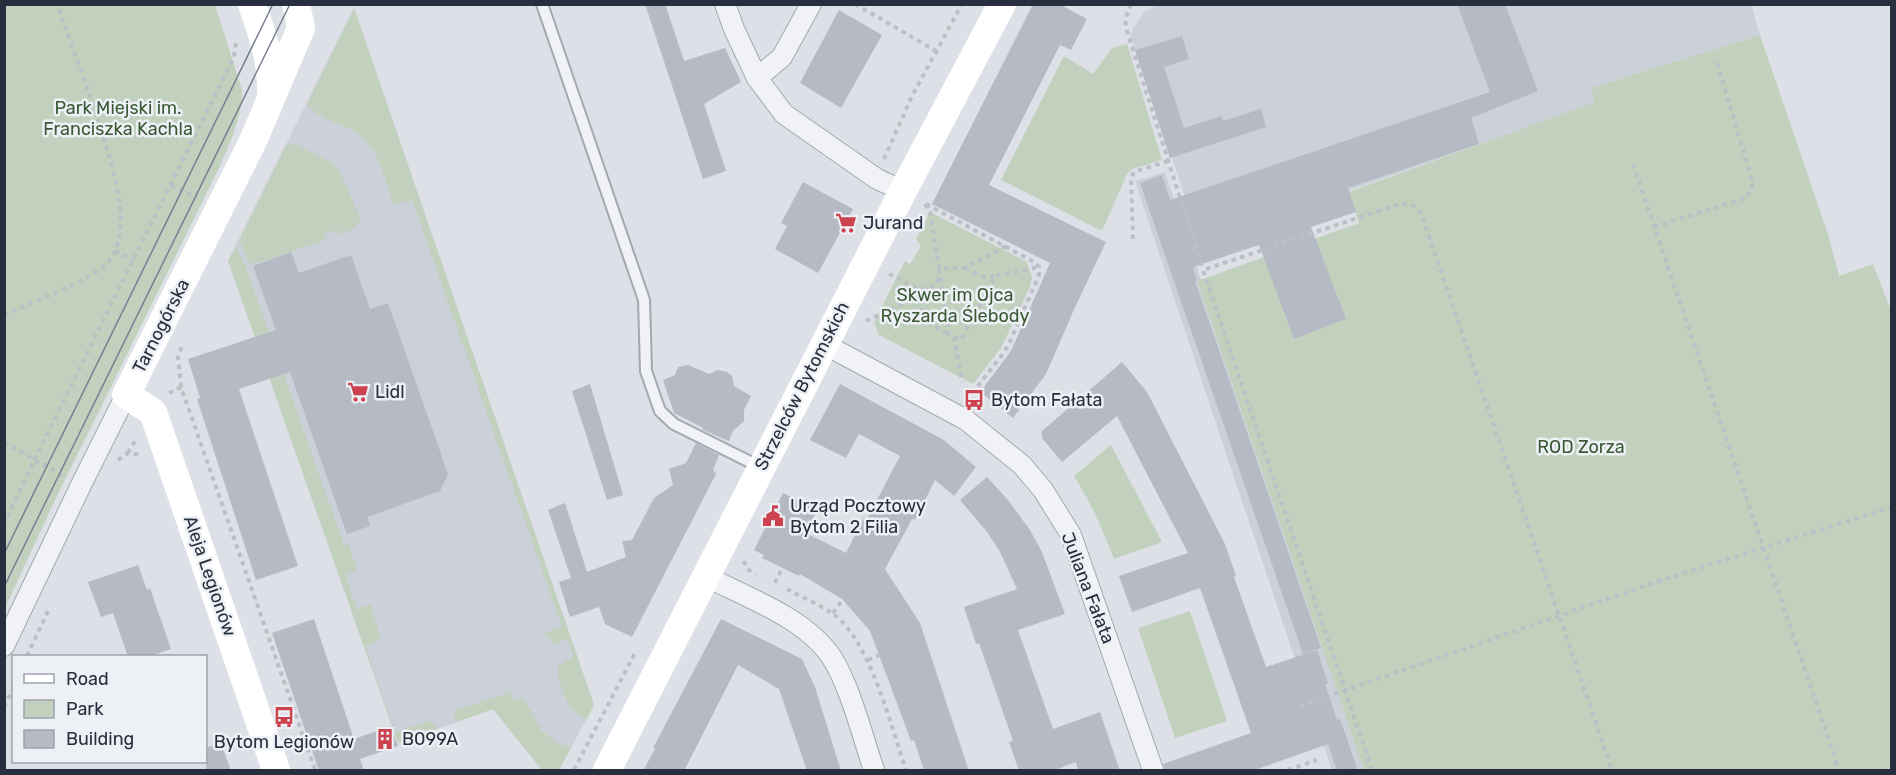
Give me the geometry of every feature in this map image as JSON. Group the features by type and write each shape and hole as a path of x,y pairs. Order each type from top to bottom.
{"street":[{"path":"252,4 271,70 270,97"},
{"path":"725,4 734,30 757,78 784,114 877,179 903,191"},
{"path":"757,78 782,57 811,4"},
{"name":"Strzelców Bytomskich","path":"607,771 824,344 1002,4"},
{"name":"Tarnogórska","path":"4,646 81,484 253,141 302,15"},
{"name":"Juliana Fałata","path":"824,344 966,420 1022,465 1043,490 1071,535 1153,771"},
{"path":"126,395 153,412"},
{"name":"Aleja Legionów","path":"153,412 276,771"},
{"path":"705,576 804,628 831,657 844,682 874,771"}],"lane":[{"path":"542,4 645,300 646,371 660,411 674,424 761,468"}],"path":[{"path":"4,315 90,275 110,260 118,244 120,209 109,158 57,4"},
{"path":"855,4 936,51"},
{"path":"877,179 912,96 962,4"},
{"path":"1131,4 1125,20 1126,31 1203,270 1372,771"},
{"path":"4,525 234,57 236,39"},
{"path":"1654,227 1746,198 1752,189 1752,180 1716,60"},
{"path":"1133,239 1131,178 1134,172 1168,161"},
{"path":"1633,164 1839,771"},
{"path":"1203,270 1399,204 1408,203 1417,207 1612,771"},
{"path":"949,334 930,212 925,204 1006,246 1034,262 1038,267 1039,275 1009,344 974,391"},
{"path":"939,269 964,268 1006,246"},
{"path":"115,250 133,260"},
{"path":"984,277 1038,267"},
{"path":"964,268 992,281"},
{"path":"888,274 920,293"},
{"path":"956,343 961,340 995,276"},
{"path":"864,322 933,286 940,277"},
{"path":"933,286 943,293"},
{"path":"920,293 921,319 961,340"},
{"path":"954,337 962,382"},
{"path":"114,468 118,460 128,453 153,412 168,393 181,387 315,771"},
{"path":"4,442 81,484"},
{"path":"128,453 136,454 142,461"},
{"path":"1300,705 1662,580 1892,507"},
{"path":"744,559 747,569 832,613 857,639 868,660 906,771"},
{"path":"775,583 782,568"},
{"path":"832,613 843,599"},
{"path":"28,655 51,602"},
{"path":"868,660 880,655"},
{"path":"4,707 12,691"},
{"path":"1287,771 1317,760"}],"shaded area":[{"path":"1159,4 1751,4 1760,35 1591,88 1596,102 1201,244 1130,34 1144,12"},
{"path":"354,8 594,705 559,770 542,770 493,709 398,743 228,261"},
{"path":"1165,172 1201,280 1197,281 1364,770 1332,770 1135,181"}],"green space":[{"name":"Park Miejski im. Franciszka Kachla","path":"5,4 215,5 242,90 238,120 219,168 57,496 5,608"},
{"path":"354,8 594,705 587,719 575,712 561,688 557,674 559,667 562,662 574,657 567,639 555,644 545,635 547,632 562,627 412,200 394,205 376,155 370,146 355,132 323,117 307,104"},
{"name":"ROD Zorza","path":"1760,35 1828,234 1839,276 1873,264 1891,311 1891,770 1364,770 1197,281 1359,223 1349,192 1595,102 1591,88"},
{"path":"1127,44 1162,160 1132,169 1127,174 1102,231 1001,180 1064,56 1093,74 1112,48"},
{"path":"295,144 329,161 339,170 361,220 343,234 340,235 337,230 324,234 325,240 251,265 239,240 286,145"},
{"name":"Skwer im Ojca Ryszarda Ślebody","path":"930,212 1027,262 1032,277 1030,287 1001,348 973,384 879,335 874,322 905,261 910,264 921,246 916,239"},
{"path":"236,246 246,267 344,545 348,544 357,570 345,575 357,609 370,604 381,639 365,646 395,732 432,720 437,729 398,743 228,261"},
{"path":"1111,445 1162,542 1114,559 1086,496 1074,476"},
{"path":"1190,611 1227,721 1175,738 1138,628"},
{"path":"510,692 512,699 525,700 542,731 556,742 571,748 559,770 542,770 493,709 457,722 455,711"}],"building":[{"path":"645,4 665,4 684,61 725,48 741,82 704,104 726,171 703,179"},
{"path":"1033,4 1059,4 1087,19 1071,50 1060,45 989,185 1106,242 1046,374 1013,418 980,392 1011,351 1050,263 932,204"},
{"path":"1457,4 1505,4 1538,91 1471,118 1479,144 1348,188 1356,212 1311,227 1346,319 1294,339 1259,245 1193,267 1197,281 1195,281 1321,648 1303,654 1140,183 1162,175 1170,200 1490,92"},
{"path":"839,10 882,35 841,108 800,83"},
{"path":"1182,36 1189,59 1164,67 1184,128 1221,116 1223,121 1261,109 1266,127 1170,158 1135,50"},
{"path":"803,182 853,209 818,273 775,249 787,226 781,223"},
{"name":"Lidl","path":"291,252 299,273 351,255 370,309 388,303 448,474 440,491 367,517 370,526 347,534 290,372 239,389 298,566 256,580 197,399 200,398 188,359 276,330 253,266"},
{"path":"1122,362 1147,392 1225,544 1236,576 1234,577 1266,667 1317,650 1337,720 1340,719 1358,771 1337,771 1328,744 1252,771 1165,771 1163,764 1251,733 1200,588 1132,612 1119,576 1188,553 1117,416 1062,462 1042,438 1042,431"},
{"path":"688,365 709,374 718,370 727,372 732,376 734,386 751,396 744,410 744,421 733,431 729,441 703,430 674,413 663,380 675,375 678,367"},
{"path":"590,384 623,495 607,500 572,391"},
{"path":"840,384 944,440 976,467 954,496 935,480 915,520 912,519 885,569 920,623 969,771 924,771 914,740 911,741 870,631 842,599 800,574 799,576 762,558 764,555 754,550 783,493 817,510 806,533 846,553 864,517 867,519 900,456 859,434 846,458 810,440"},
{"path":"696,443 719,455 713,470 716,474 632,637 605,624 599,607 570,617 559,582 571,578 548,510 565,503 587,572 626,557 622,541 632,540 654,498 673,485 669,469 686,463"},
{"path":"987,477 1008,500 1030,530 1042,552 1065,614 1018,630 1053,729 1100,712 1120,771 1078,771 1076,762 1052,771 1019,771 1009,742 1013,741 964,607 1017,589 999,550 960,500"},
{"path":"138,565 147,590 150,588 171,649 154,655 127,655 113,613 101,617 88,582"},
{"path":"314,619 354,739 391,726 398,746 360,759 364,771 319,771 272,633"},
{"path":"721,619 802,659 815,687 841,771 807,771 779,689 738,665 684,771 643,771"},
{"path":"221,743 231,771 206,771 207,748"}],"tram line":[{"path":"4,554 273,4"},
{"path":"4,587 290,4"}],"place":[{"name":"Jurand","path":"846,223"},
{"name":"Lidl","path":"358,392"},
{"name":"Bytom Fałata","path":"974,400"},
{"name":"Urząd Pocztowy Bytom 2 Filia","path":"773,516"},
{"name":"Bytom Legionów","path":"284,717"},
{"name":"B099A","path":"385,739"}]}
